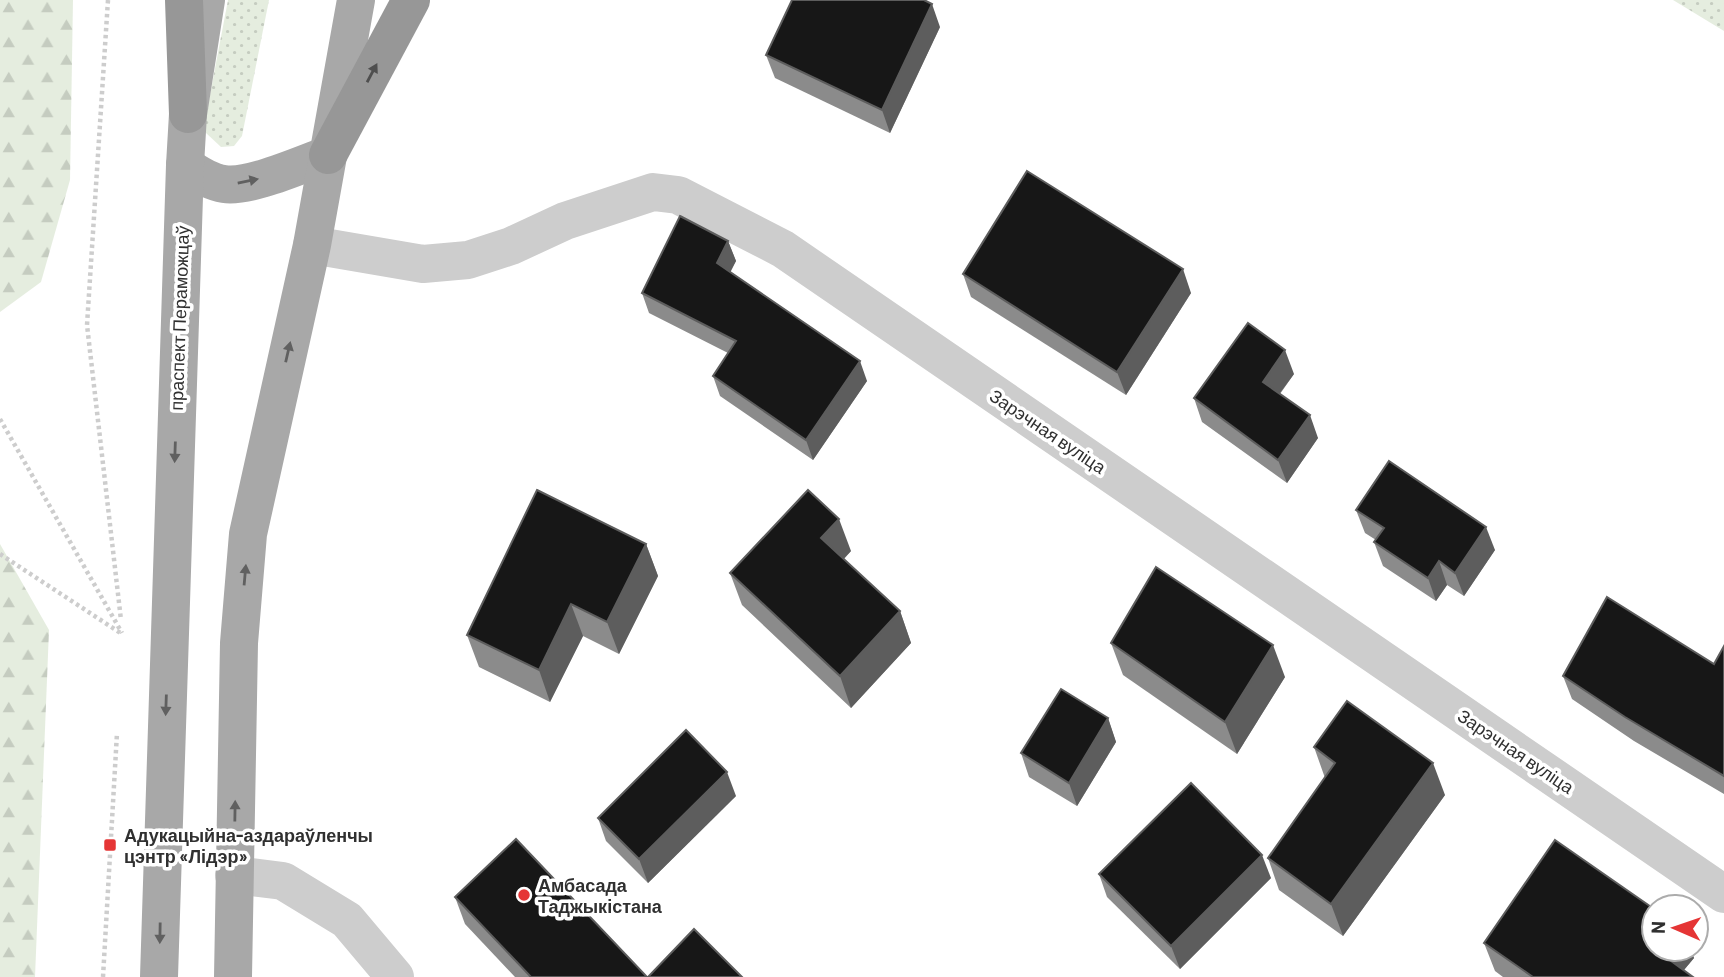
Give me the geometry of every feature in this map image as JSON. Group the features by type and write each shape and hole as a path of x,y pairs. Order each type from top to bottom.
{"highway":[{"path":"184,0 188,114"},
{"path":"328,155 411,0"}],"main road":[{"name":"праспект Пераможцаў","path":"159,977 185,165 188,114 206,0"},
{"path":"233,977 239,643 248,534 312,245 356,0"},
{"path":"185,165 202,176 223,184 246,183 328,155"}],"street":[{"name":"Зарэчная вуліца","path":"312,245 423,264 468,260 511,246 565,221 653,192 678,195 706,207 783,249 1724,894"},
{"path":"234,875 283,881 347,920 395,977"}],"path":[{"path":"108,0 87,324 123,634 122,647"},
{"path":"0,419 123,634"},
{"path":"0,554 123,634"},
{"path":"103,977 117,726"}],"green space":[{"path":"0,0 73,0 70,180 41,282 0,312"},
{"path":"228,0 269,0 242,136 234,146 221,147 206,133 205,121"},
{"path":"1673,0 1724,0 1724,31"},
{"path":"0,544 49,630 35,977 0,977"}],"building":[{"path":"792,0 924,0 932,4 882,110 766,55"},
{"path":"1027,171 1183,269 1117,372 963,274"},
{"path":"680,216 728,241 717,263 860,361 806,440 713,376 736,341 642,293"},
{"path":"1248,323 1285,350 1263,382 1310,415 1278,460 1194,398"},
{"path":"1389,461 1486,527 1455,573 1439,561 1428,578 1374,542 1384,528 1356,510"},
{"path":"537,490 646,544 607,622 571,604 539,670 467,635"},
{"path":"808,490 839,519 821,538 900,611 840,676 730,573"},
{"path":"1156,567 1273,645 1225,722 1111,643"},
{"path":"1607,597 1714,664 1724,646 1724,776 1625,717 1563,676"},
{"path":"1061,689 1108,718 1069,783 1021,753"},
{"path":"1347,701 1433,763 1331,904 1268,858 1335,763 1314,747"},
{"path":"686,730 727,772 639,859 598,818"},
{"path":"1191,783 1262,855 1171,946 1099,874"},
{"name":"Амбасада Таджыкістана","path":"516,839 647,977 531,977 455,897"},
{"path":"1555,840 1640,899 1640,963 1674,963 1693,977 1533,977 1484,943"},
{"path":"694,929 742,977 648,977"}],"place":[{"name":"Адукацыйна-аздараўленчы цэнтр «Лідэр»","path":"110,845"},
{"name":"Амбасада Таджыкістана","path":"524,895"}]}
